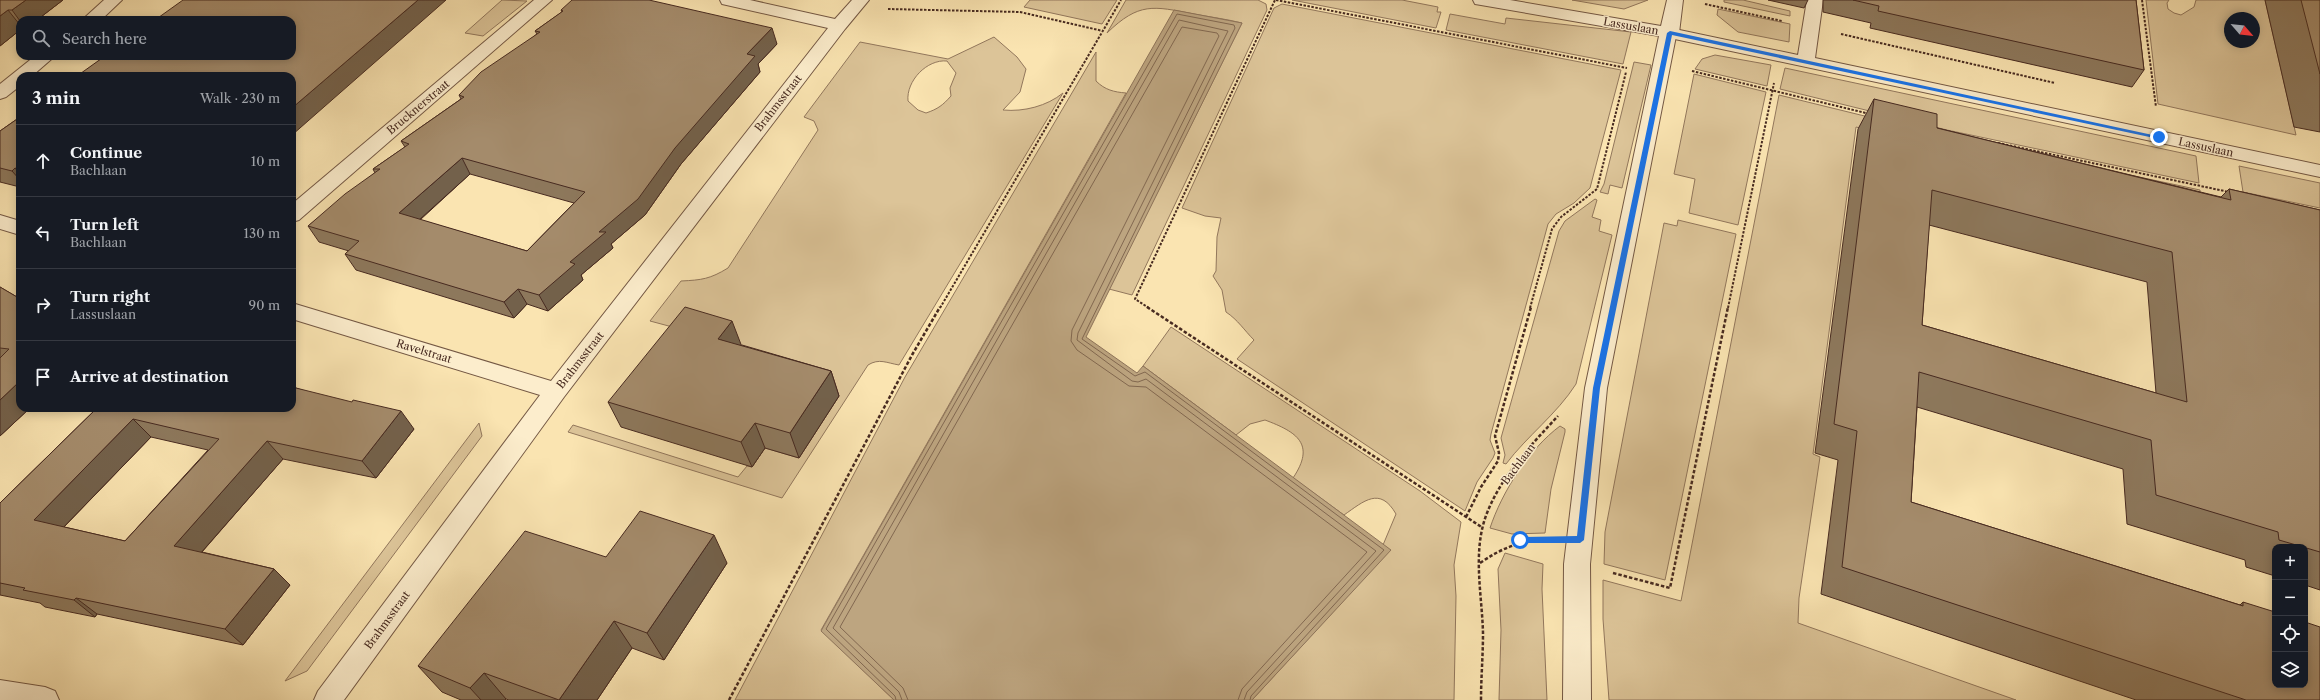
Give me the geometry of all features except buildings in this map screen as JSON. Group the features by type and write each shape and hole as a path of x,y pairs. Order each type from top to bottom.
{"street":[{"path":"96,16 114,0"},
{"name":"Brucknerstraat","path":"296,211 544,0"},
{"path":"728,0 838,25"},
{"name":"Lassuslaan","path":"1481,0 1670,33 2320,171"},
{"path":"1577,700 1578,564 1596,388 1670,33 1675,0"},
{"path":"1806,61 1816,0"},
{"name":"Brahmsstraat","path":"328,700 556,391 838,25 857,4"},
{"path":"25,72 41,60"},
{"path":"0,93 16,79"},
{"path":"0,222 16,227"},
{"name":"Ravelstraat","path":"296,313 556,391"},
{"path":"0,693 45,700"}],"path":[{"path":"729,700 912,355 1121,0"},
{"path":"1483,528 1135,299 1276,0 1627,68"},
{"path":"2142,0 2159,137"},
{"path":"1704,3 2056,84"},
{"path":"857,4 1020,12 1103,31"},
{"path":"1466,517 1481,487 1498,461 1499,453 1495,436 1552,229 1561,217 1597,189 1636,27"},
{"path":"1578,564 1670,588 1780,56"},
{"path":"1663,64 1873,115"},
{"path":"2148,105 2163,108"},
{"path":"1997,143 2235,193"},
{"name":"Bachlaan","path":"1481,700 1482,633 1480,564 1483,528 1492,500 1512,469 1530,446 1568,405 1596,388"},
{"path":"1480,564 1503,548 1520,540 1580,540"}],"shaded area":[{"path":"502,0 527,1 483,36 465,33"},
{"path":"1030,0 1117,0 1102,24 1024,7"},
{"path":"1126,0 1258,0 1266,4 1267,10 1132,295 1109,289 1242,23 1157,8 1138,11 1128,16 1107,33"},
{"path":"1292,0 1402,0 1438,7 1437,12 1441,12 1436,28"},
{"path":"1572,0 1648,0 1624,9"},
{"path":"1724,0 1743,0 1790,11 1790,16 1724,2"},
{"path":"2146,0 2169,0 2167,3 2168,9 2181,15 2194,7 2196,0 2265,0 2296,135 2158,104"},
{"path":"1282,4 1621,70 1590,188 1574,203 1556,214 1548,224 1491,434 1490,440 1495,453 1477,482 1465,511 1237,359 1254,340 1226,312 1222,290 1213,276 1216,271 1217,237 1221,218 1205,216 1182,208 1274,8"},
{"path":"1718,9 1790,24 1789,42 1738,32 1717,15"},
{"path":"1450,14 1505,24 1506,18 1631,32 1623,64 1446,30"},
{"path":"994,37 1017,57 1026,69 1020,92 1003,110 1027,109 1043,105 1057,98 1063,93 899,365 879,361 868,365 782,498 568,432 573,425 738,477 747,466 752,467 765,448 799,458 695,333 650,321 681,281 706,278 716,275 728,268 818,130 814,121 804,117 860,42 948,59","holes":["940,61 947,61 956,73 950,88 951,96 937,108 926,113 918,110 908,101 910,86 914,79 925,68"]},
{"path":"1096,52 1096,81 1103,87 1110,90 1126,93 821,630 894,700 735,700 905,377"},
{"path":"1715,55 1771,65 1767,86 1695,69 1702,59"},
{"path":"1634,62 1651,65 1622,188 1610,185 1608,194 1600,192 1604,184"},
{"path":"1785,68 2196,156 2199,183 1947,130 1780,89"},
{"path":"1694,74 1766,92 1738,225 1689,213 1695,179 1674,174"},
{"path":"1779,95 1938,134 2200,190 2201,226 1925,144 1856,127 1813,454 1820,457 1799,598 1798,623 2016,700 1609,700 1603,619 1603,580 1681,601"},
{"path":"2239,166 2320,183 2320,208 2243,192"},
{"path":"1595,199 1597,200 1592,217 1601,220 1599,231 1612,235 1576,384 1560,405 1506,464 1503,463 1505,455 1501,438 1559,231 1565,221"},
{"path":"1678,220 1736,234 1665,580 1604,564 1605,532 1664,223 1677,226"},
{"path":"1171,327 1420,491 1461,522 1454,565 1456,596 1454,700 1252,700 1390,550 1383,545 1396,514 1390,505 1384,500 1378,498 1365,501 1344,515 1293,478 1300,466 1303,456 1303,448 1300,441 1286,429 1265,420 1250,424 1236,435 1143,366"},
{"path":"479,423 482,436 307,671 285,681"},
{"path":"1560,426 1565,429 1565,432 1551,489 1545,533 1512,534 1490,528 1495,514 1509,486 1518,472 1527,459"},
{"path":"1505,553 1543,564 1542,589 1547,700 1499,700 1501,630 1498,569"}],"water":[{"path":"1174,10 1242,23 1086,337 1137,373 1143,366 1391,550 1252,700 894,700 821,631"}],"route":[{"path":"1520,540 1580,540 1596,388 1670,33 2159,137"}]}
